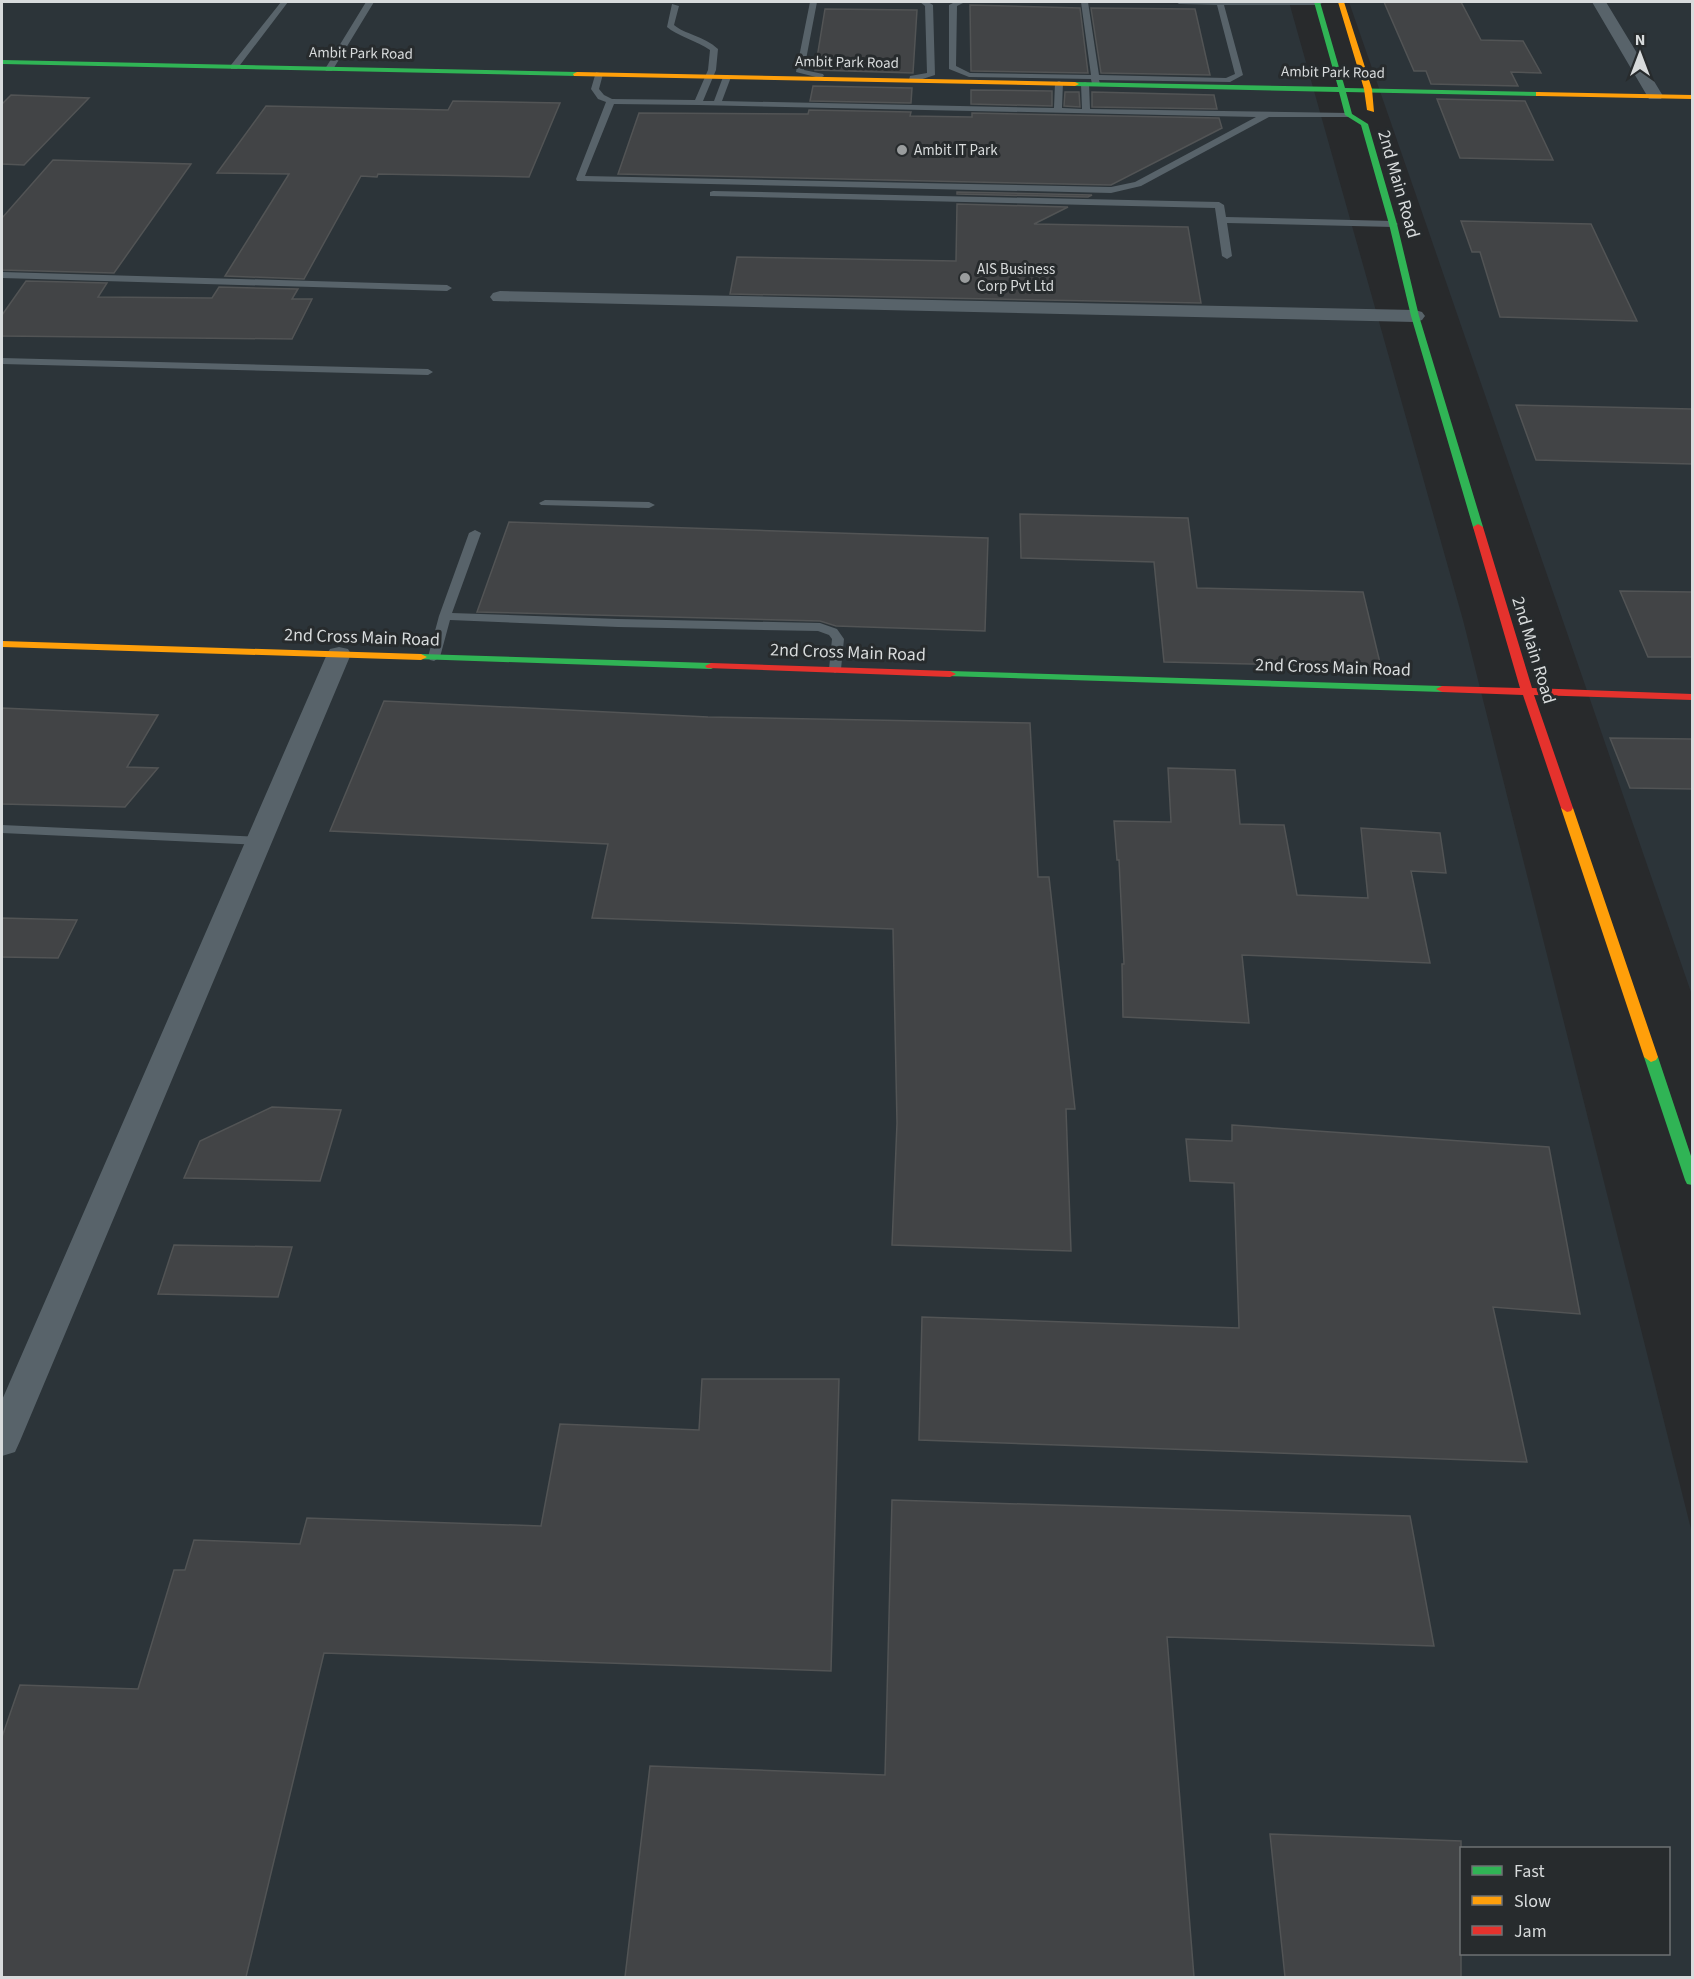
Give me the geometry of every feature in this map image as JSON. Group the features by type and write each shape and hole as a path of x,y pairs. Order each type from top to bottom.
{"street":[{"path":"1318,2 1349,115"},
{"name":"2nd Main Road","path":"1341,2 1368,89 1371,114 1364,124"},
{"path":"1599,2 1655,96"},
{"name":"Ambit Park Road","path":"2,62 1092,82 1692,97"},
{"name":"2nd Main Road","path":"1349,115 1364,124 1393,224 1415,316 1527,691 1684,1123 1692,1180"},
{"path":"500,297 1415,316"},
{"name":"2nd Cross Main Road","path":"2,644 1692,697"},
{"path":"2,1442 339,654"}],"lane":[{"path":"234,67 284,2"},
{"path":"329,69 370,2"},
{"path":"813,2 800,72 842,78"},
{"path":"913,79 931,75 929,5 924,2"},
{"path":"961,2 953,5 952,67 969,75 1092,82 1227,80 1239,75 1220,2"},
{"path":"1085,2 1092,82 1086,111"},
{"path":"1179,2 1318,2"},
{"path":"675,6 670,25 675,30 699,38 714,49 710,76 698,103"},
{"path":"599,74 595,89 601,97 610,101 1349,115"},
{"path":"717,103 727,76"},
{"path":"1058,110 1059,83"},
{"path":"610,101 580,179 1111,190 1138,184 1267,115"},
{"path":"713,194 1219,205 1227,256"},
{"path":"1222,220 1393,224"},
{"path":"2,275 447,288"},
{"path":"2,361 428,372"},
{"path":"544,503 649,505"},
{"path":"434,657 445,616 474,533"},
{"path":"445,616 618,623 820,627 833,632 838,639 835,669"},
{"path":"2,828 260,841"}],"shaded area":[{"path":"2,2 1289,2 1463,620 1692,1533 1692,1977 2,1978"},
{"path":"1349,2 1692,2 1692,995 1424,218"}],"building":[{"path":"1384,2 1461,2 1481,40 1523,41 1541,73 1511,72 1518,86 1431,84 1426,71 1414,71"},
{"path":"970,5 1080,8 1088,73 971,71"},
{"path":"1091,8 1195,9 1210,75 1101,73"},
{"path":"825,9 917,10 913,73 815,70"},
{"path":"813,86 912,88 911,103 810,101"},
{"path":"971,90 1052,91 1052,106 971,104"},
{"path":"1065,92 1079,92 1080,107 1064,106"},
{"path":"1092,92 1214,95 1217,109 1092,107"},
{"path":"11,95 89,98 24,165 2,164 2,104"},
{"path":"1437,99 1525,101 1553,160 1460,158"},
{"path":"453,101 560,103 529,177 378,174 377,177 361,176 304,279 225,276 289,174 217,173 266,106 448,110"},
{"name":"Ambit IT Park","path":"809,110 911,112 910,116 972,117 972,113 1219,118 1222,128 1111,185 618,174 639,113 808,114"},
{"path":"53,160 191,164 114,273 2,270 2,218"},
{"path":"957,192 1092,195 1088,197 957,194"},
{"name":"AIS Business Corp Pvt Ltd","path":"957,204 1068,207 1034,224 1188,227 1201,303 730,294 737,257 956,261"},
{"path":"1461,221 1591,224 1637,321 1500,317 1480,252 1472,252"},
{"path":"26,281 107,283 98,297 212,298 219,287 298,289 292,299 312,299 292,339 2,336 2,315"},
{"path":"1516,405 1692,409 1692,464 1536,460"},
{"path":"1020,514 1188,518 1197,588 1363,592 1381,667 1164,662 1154,562 1021,558"},
{"path":"509,522 988,538 985,631 836,626 820,621 477,612"},
{"path":"1620,591 1692,592 1692,657 1648,657"},
{"path":"384,701 708,717 1030,723 1038,877 1049,877 1075,1109 1066,1109 1071,1251 892,1245 897,1123 893,929 592,918 608,844 330,831"},
{"path":"2,708 158,715 127,767 158,768 125,807 2,804"},
{"path":"1610,738 1692,739 1692,789 1630,788"},
{"path":"1168,768 1235,770 1240,824 1284,825 1297,895 1368,898 1361,828 1440,833 1446,873 1411,871 1430,963 1242,955 1249,1023 1123,1017 1122,964 1124,964 1119,860 1117,860 1114,821 1171,822"},
{"path":"2,918 77,920 58,958 2,957"},
{"path":"272,1107 341,1110 320,1181 184,1178 200,1141"},
{"path":"1232,1125 1549,1147 1580,1314 1493,1307 1527,1462 919,1440 922,1317 1239,1328 1234,1183 1190,1181 1186,1139 1232,1141"},
{"path":"174,1245 292,1247 278,1297 158,1294"},
{"path":"702,1379 839,1379 831,1671 324,1653 246,1977 2,1977 2,1737 20,1685 138,1689 174,1570 185,1570 194,1540 300,1544 307,1518 541,1526 560,1424 699,1430"},
{"path":"892,1500 1410,1516 1434,1646 1167,1637 1194,1977 625,1977 650,1766 885,1775"},
{"path":"1270,1834 1461,1841 1461,1977 1285,1977"}],"traffic: fast":[{"path":"1317,2 1349,115 1364,124 1393,224 1415,316 1478,527"},
{"path":"2,62 577,74"},
{"path":"1075,84 1539,94"},
{"path":"421,657 711,666"},
{"path":"950,674 1442,689"},
{"path":"1651,1057 1692,1180"}],"traffic: slow":[{"path":"1341,2 1368,89 1371,110"},
{"path":"577,74 1075,84"},
{"path":"1539,94 1692,97"},
{"path":"2,644 421,657"},
{"path":"1567,808 1651,1057"}],"traffic: jam":[{"path":"1478,527 1527,691 1567,808"},
{"path":"711,666 950,674"},
{"path":"1442,689 1692,697"}],"place":[{"name":"Ambit IT Park","path":"902,150"},
{"name":"AIS Business Corp Pvt Ltd","path":"965,278"}]}
